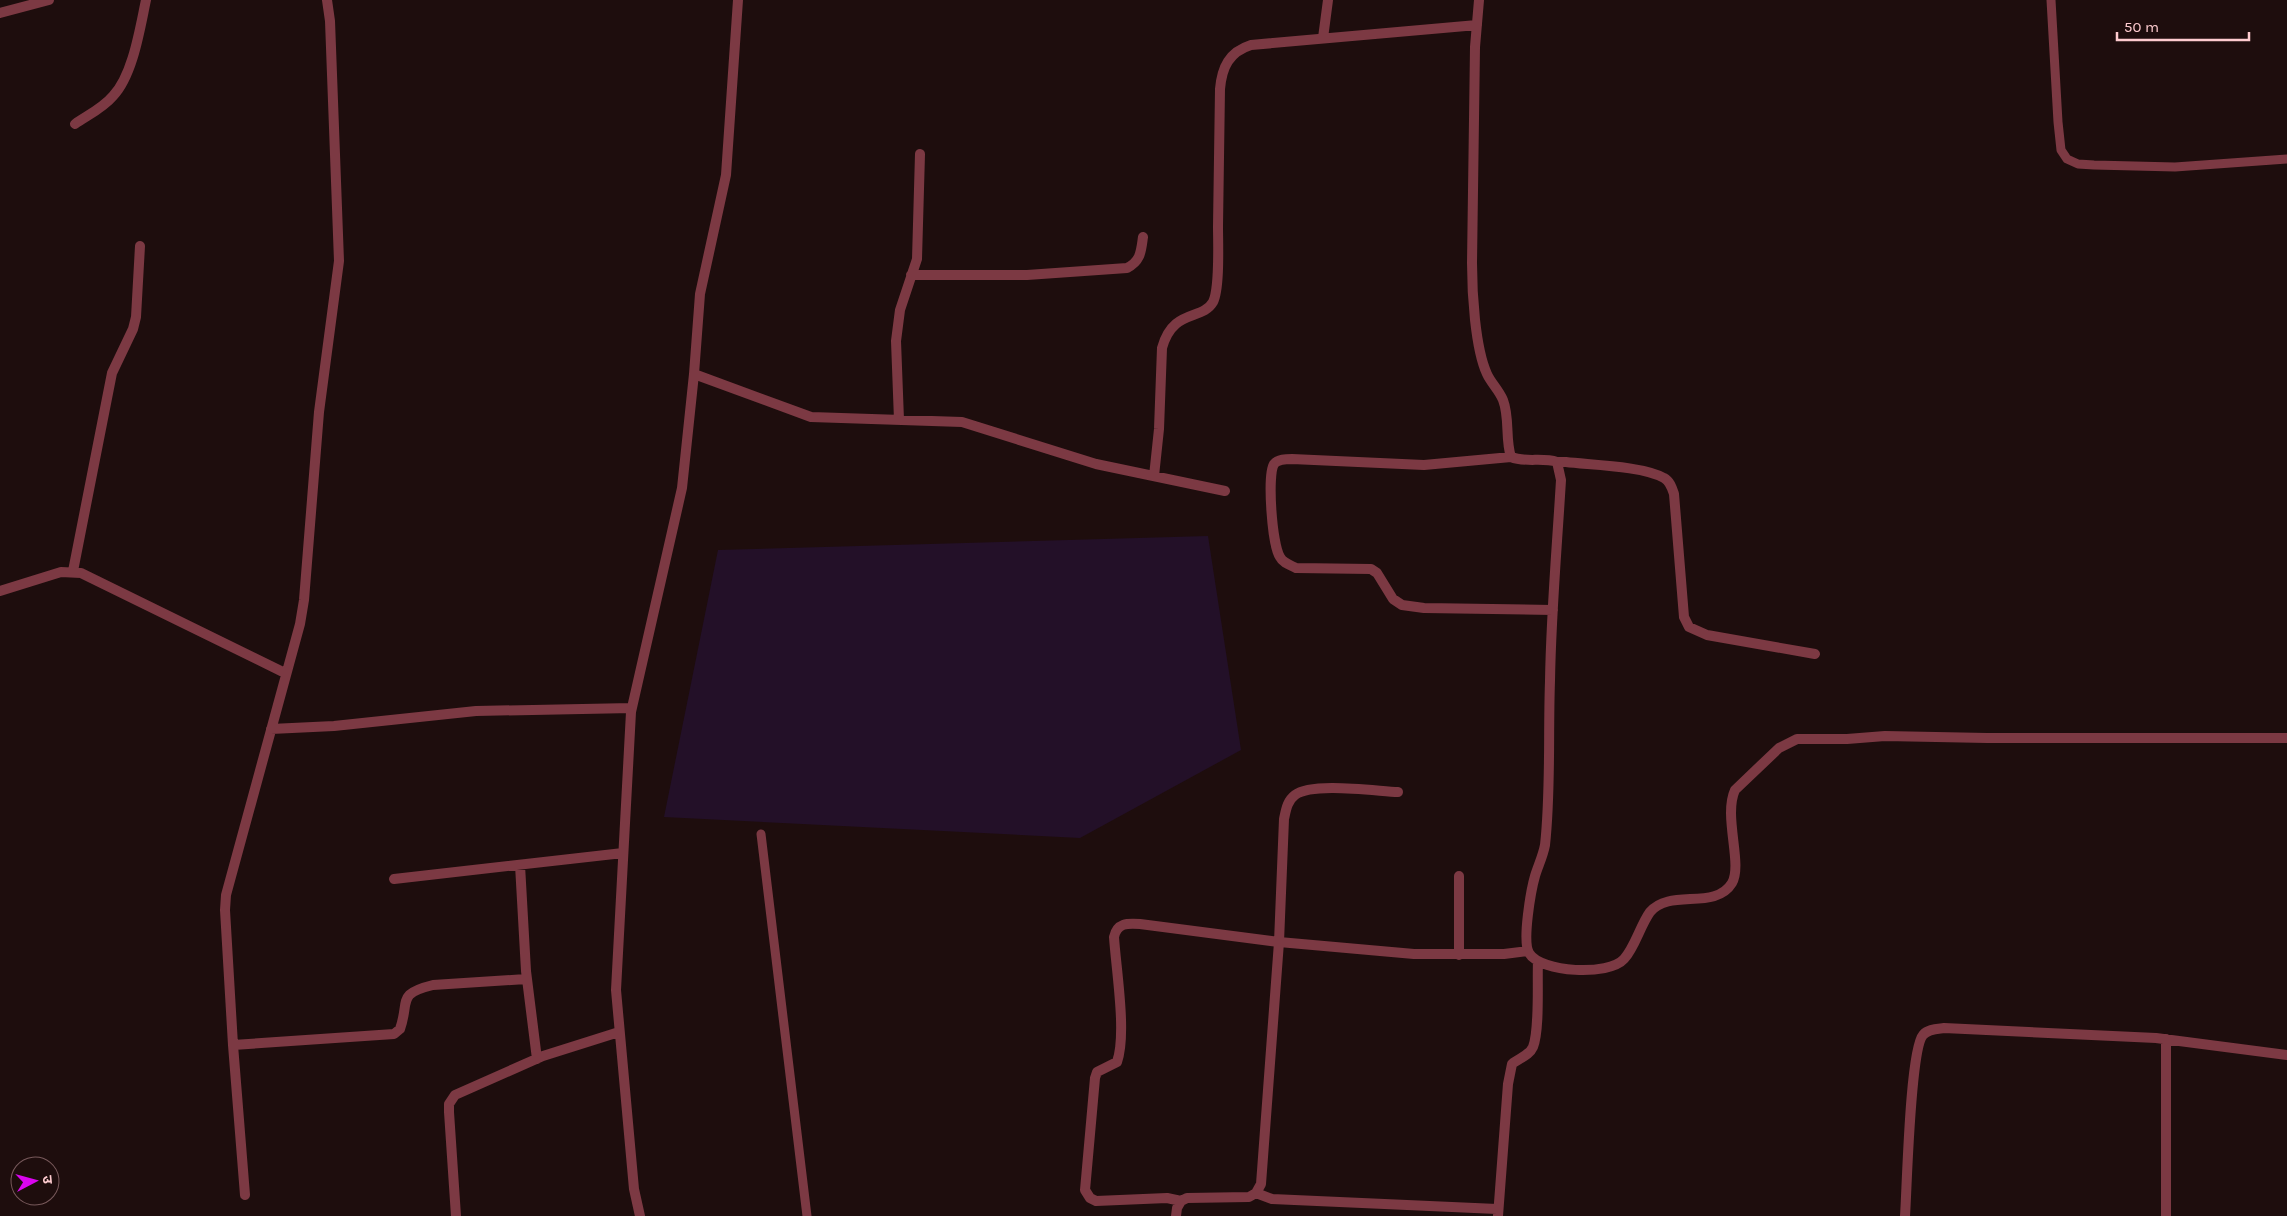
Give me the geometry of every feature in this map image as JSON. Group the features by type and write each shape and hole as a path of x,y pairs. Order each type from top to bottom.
{"street":[{"path":"0,13 49,0"},
{"path":"75,124 105,104 122,84 129,68 146,0"},
{"path":"245,1195 233,1045 225,910 226,895 285,673 300,624 304,600 319,412 339,260 330,21 327,0"},
{"path":"640,1216 634,1189 616,990 632,708 682,488 700,294 726,175 738,0"},
{"path":"1323,38 1328,0"},
{"path":"1479,0 1472,218 1472,295 1481,358 1487,375 1503,400 1506,413 1508,449 1511,457"},
{"path":"1154,476 1159,429 1162,348 1165,337 1172,326 1187,316 1206,308 1212,302 1216,288 1221,75 1228,58 1240,49 1252,45 1477,26"},
{"path":"899,420 896,341 900,310 917,259 920,154"},
{"path":"912,275 1027,276 1127,268 1135,264 1140,257 1143,236"},
{"path":"73,572 112,373 133,329 136,317 140,246"},
{"path":"694,374 811,417 962,422 1096,464 1225,491"},
{"path":"1553,610 1424,608 1402,605 1393,599 1377,573 1371,569 1296,568 1285,563 1275,546 1271,476 1274,465 1279,460 1292,458 1424,464 1511,457 1519,461 1550,460 1639,471 1664,478 1670,484 1674,494 1684,617 1689,626 1707,635 1815,654"},
{"path":"1557,462 1561,480 1553,610 1547,816 1544,846 1532,887 1526,938 1528,951 1538,961 1548,965 1585,971 1614,966 1624,959 1650,912 1659,904 1713,896 1726,890 1733,881 1735,870 1731,798 1735,790 1779,748 1798,739 1847,739 1885,736 2287,738"},
{"path":"0,591 61,572 73,572 89,576 285,673"},
{"path":"271,729 334,726 476,711 632,708"},
{"path":"1176,1216 1177,1208 1181,1201 1187,1198 1249,1197 1256,1193 1261,1184 1264,1170 1279,942 1284,819 1287,805 1294,795 1304,790 1318,788 1398,792"},
{"path":"394,879 623,853"},
{"path":"520,865 526,979 537,1059"},
{"path":"1459,876 1459,955"},
{"path":"1181,1201 1167,1198 1096,1201 1090,1198 1085,1190 1095,1078 1097,1072 1117,1062 1120,1053 1121,1030 1114,937 1115,931 1126,923 1279,942 1414,954 1459,955 1528,951"},
{"path":"1256,1193 1272,1198 1498,1212 1508,1084 1512,1064 1526,1056 1532,1047 1535,1033 1538,961"},
{"path":"233,1045 394,1034 400,1029 405,1001 418,988 433,985 526,979"},
{"path":"1905,1216 1912,1100 1918,1046 1922,1035 1929,1030 1944,1028 2166,1039 2287,1055"},
{"path":"456,1216 449,1112 451,1099 455,1095 537,1059 619,1032"},
{"path":"2166,1039 2166,1216"}],"lane":[{"path":"2051,0 2058,122 2061,150 2068,159 2078,164 2094,166 2175,167 2287,159"},
{"path":"761,834 807,1216"}],"shaded area":[{"path":"1208,536 1241,750 1080,838 664,817 718,550"}]}
